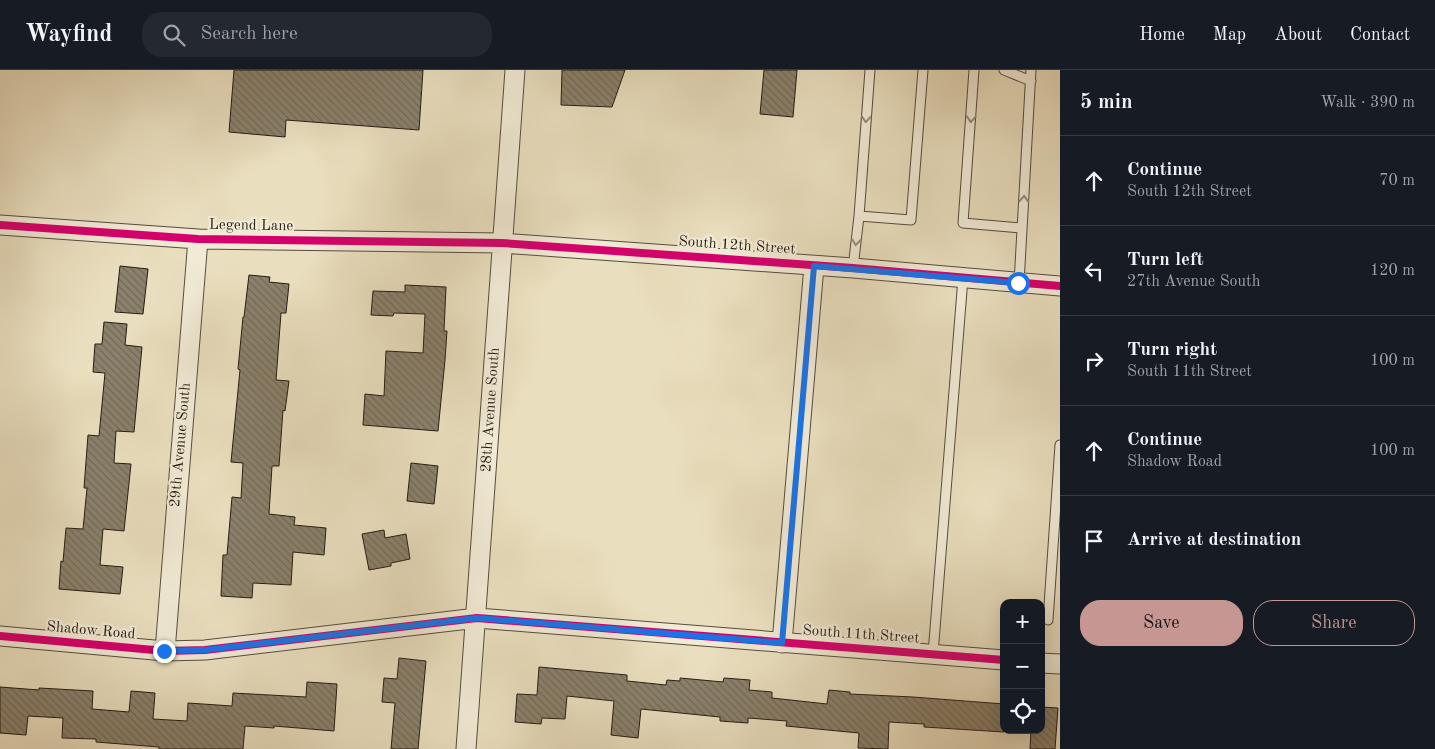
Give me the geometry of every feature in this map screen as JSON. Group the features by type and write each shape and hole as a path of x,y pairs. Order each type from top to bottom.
{"street":[{"name":"28th Avenue South","path":"466,749 477,618 515,70"},
{"name":"Legend Lane","path":"0,225 198,240 502,244"},
{"name":"29th Avenue South","path":"164,651 198,240"},
{"name":"South 12th Street","path":"502,244 853,268 1060,286"},
{"path":"782,643 814,266"},
{"name":"Shadow Road","path":"0,636 164,651 205,650 477,618"},
{"name":"South 11th Street","path":"477,618 1000,660"},
{"path":"1045,663 1060,664"}],"lane":[{"path":"853,268 859,216 870,70"},
{"path":"859,216 911,220 923,70"},
{"path":"974,70 963,223 1022,228"},
{"path":"1004,70 1031,81"},
{"path":"1018,283 1032,70"},
{"path":"934,654 962,278"},
{"path":"1048,620 1056,555 1060,446"}],"building":[{"path":"234,70 423,70 419,130 286,120 285,137 229,132"},
{"path":"562,70 625,70 612,107 561,105"},
{"path":"764,70 797,70 793,117 760,114"},
{"path":"120,266 148,269 143,314 115,312"},
{"path":"249,275 270,277 269,282 289,284 286,313 281,313 276,380 289,381 285,411 283,410 279,466 272,466 269,514 295,517 294,525 326,528 324,555 293,552 291,585 253,583 252,598 221,596 223,555 227,555 232,497 241,498 243,463 231,462 243,317"},
{"path":"405,285 446,287 444,331 447,331 438,431 363,425 365,394 384,396 386,351 423,353 425,314 394,313 393,316 371,315 373,291 405,292"},
{"path":"104,322 127,324 125,345 142,347 134,432 116,431 114,463 131,464 124,531 103,529 100,565 123,567 120,594 59,589 66,528 83,529 87,488 84,488 88,435 99,436 105,373 93,372 95,344 102,344"},
{"path":"411,463 438,466 434,504 407,501"},
{"path":"384,530 385,538 406,534 410,559 391,563 391,566 369,570 362,534"},
{"path":"399,658 426,661 418,749 391,749 395,703 382,702 384,678 397,679"},
{"path":"539,667 627,675 627,681 666,685 667,680 680,681 680,678 723,682 724,678 750,680 749,690 772,692 772,698 827,704 829,690 850,692 850,694 1000,704 1000,732 924,727 924,724 889,722 888,749 858,748 859,733 786,726 787,721 748,718 748,723 720,721 720,717 641,709 638,738 611,735 614,701 567,696 565,719 542,718 541,724 515,722 517,694 537,695"},
{"path":"307,682 337,684 334,731 274,726 274,728 245,726 243,749 159,749 159,747 96,742 96,739 62,738 63,718 28,716 26,735 0,733 0,687 93,691 92,709 129,712 131,691 155,693 153,719 187,721 188,703 232,706 233,693 306,697"},
{"path":"1045,707 1058,708 1055,749 1030,749 1031,734 1045,734"}],"cycle path":[{"path":"0,225 198,239 502,243 853,268 1060,286"},
{"path":"0,636 165,651 205,650 477,618 1000,660"}],"route":[{"path":"164,651 205,650 477,618 782,643 814,266 1018,283"}]}
